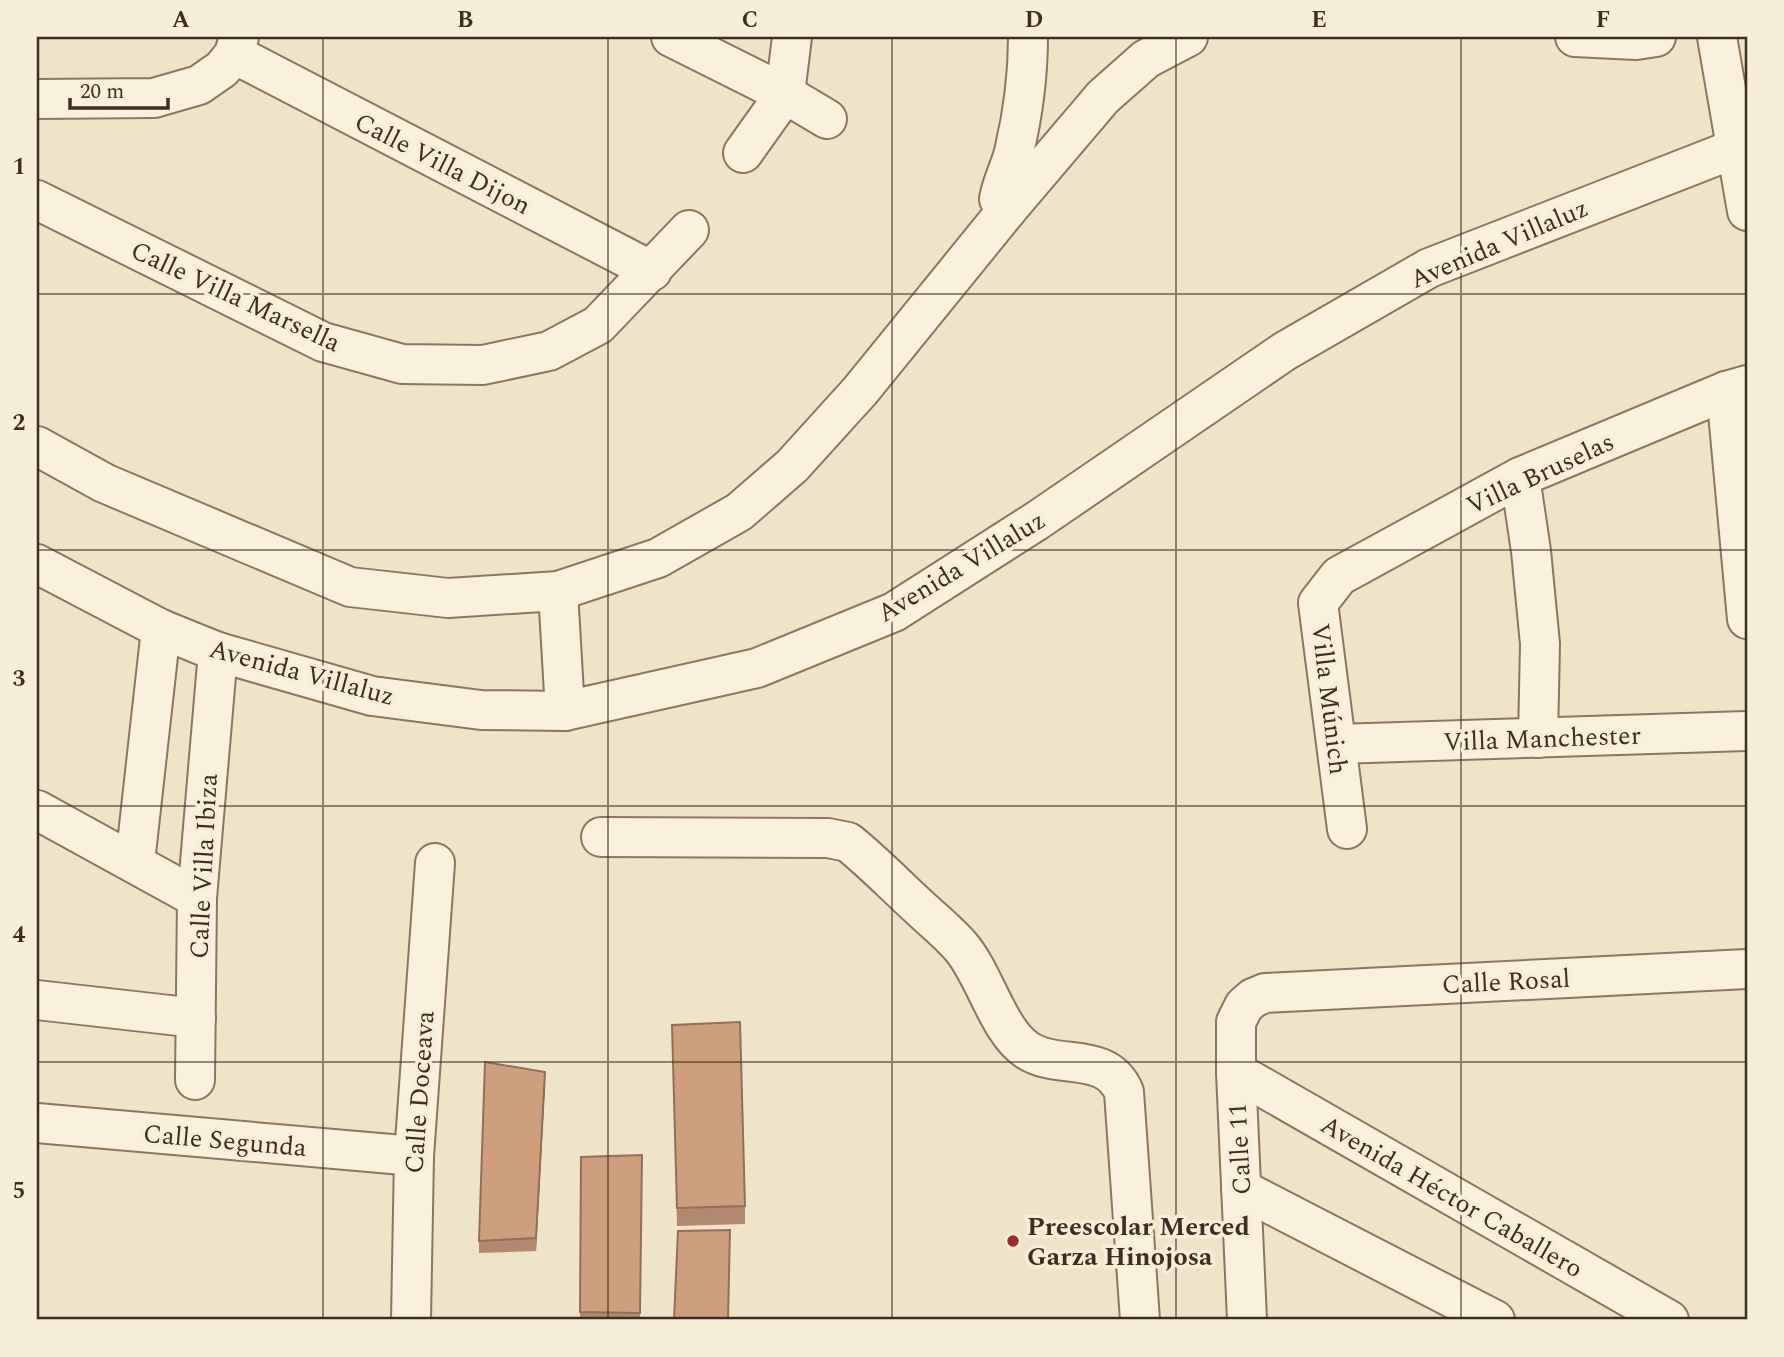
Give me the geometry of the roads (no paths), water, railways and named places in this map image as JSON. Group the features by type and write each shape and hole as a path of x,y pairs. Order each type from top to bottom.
{"street":[{"path":"671,37 827,118"},
{"path":"743,153 785,94 792,37"},
{"path":"1004,197 1024,99 1028,37"},
{"path":"37,446 104,483 350,587 448,598 558,591 658,558 739,512 792,466 860,391 1004,197 1103,97 1145,48 1188,37"},
{"path":"1575,37 1636,40 1656,37"},
{"path":"1717,37 1742,145 1747,211"},
{"path":"37,99 154,98 199,85 222,69 237,46"},
{"name":"Calle Villa Dijon","path":"237,46 652,271"},
{"name":"Avenida Villaluz","path":"37,564 161,629 218,652 372,696 481,710 565,711 757,668 894,612 1038,520 1286,351 1429,268 1742,145"},
{"name":"Calle Villa Marsella","path":"37,200 323,342 402,364 483,365 550,351 598,325 689,230"},
{"path":"1737,388 1747,619"},
{"name":"Villa Bruselas","path":"1339,576 1520,477 1737,388"},
{"path":"1520,477 1541,644 1538,738"},
{"name":"Villa Múnich","path":"1339,576 1318,603 1347,829"},
{"path":"558,591 565,711"},
{"path":"135,862 161,629"},
{"name":"Calle Villa Ibiza","path":"195,1080 197,898 218,652"},
{"name":"Villa Manchester","path":"1337,744 1747,731"},
{"path":"37,810 197,898"},
{"path":"601,837 828,838 848,842 961,947 976,969 1011,1035 1027,1050 1046,1059 1101,1067 1111,1072 1120,1081 1124,1092 1140,1320"},
{"name":"Calle Doceava","path":"411,1320 414,1156 435,863"},
{"name":"Calle Rosal","path":"1265,993 1747,969"},
{"name":"Calle 11","path":"1247,1320 1236,1022 1244,1006 1265,993"},
{"path":"37,1000 196,1017"},
{"name":"Avenida Héctor Caballero","path":"1236,1072 1669,1320"},
{"name":"Calle Segunda","path":"37,1124 414,1156"},
{"path":"1241,1189 1495,1320"}],"place":[{"name":"Preescolar Merced Garza Hinojosa","path":"1013,1241"}]}
